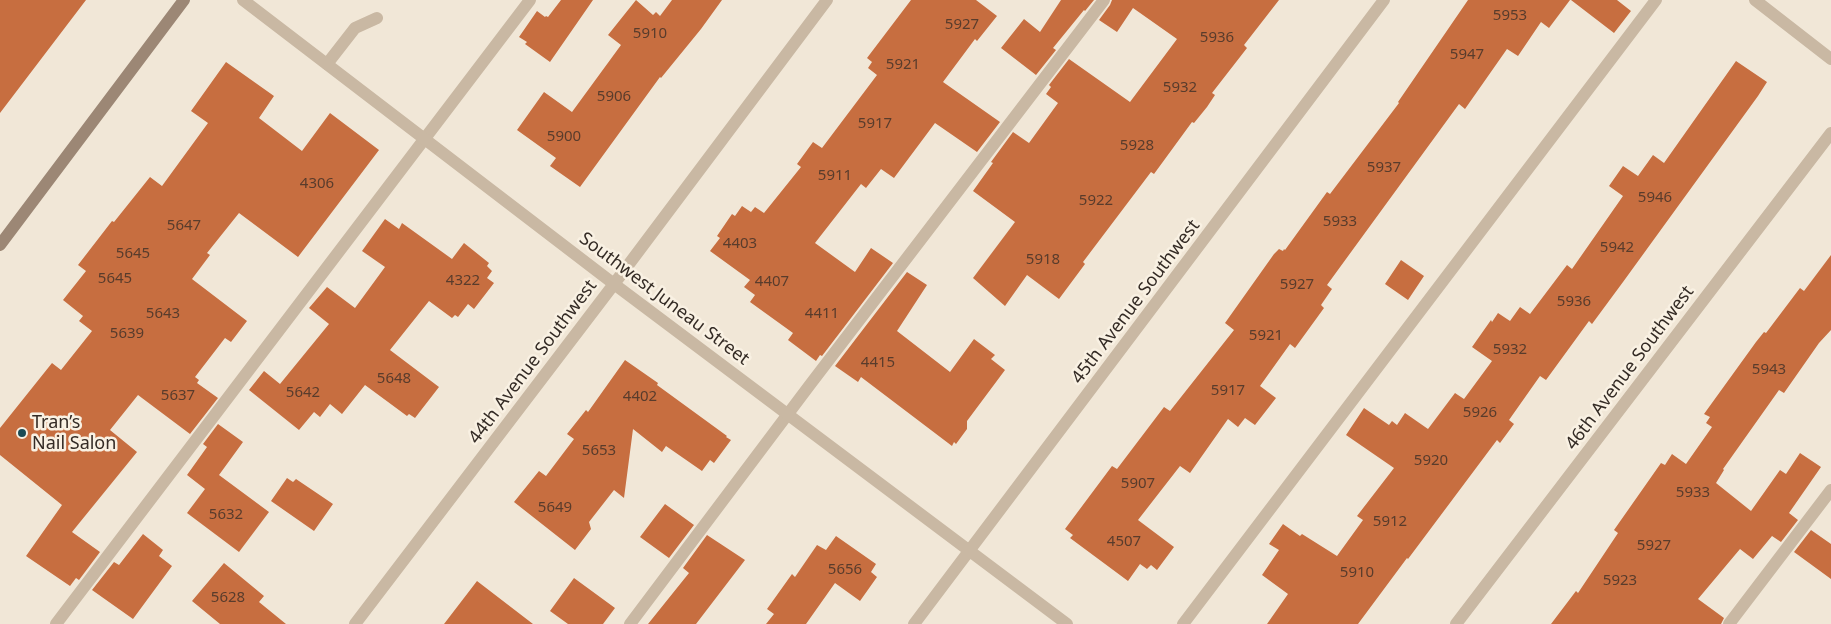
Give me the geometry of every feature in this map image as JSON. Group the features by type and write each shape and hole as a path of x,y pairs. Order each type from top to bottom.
{"main road":[{"path":"1,241 184,0"}],"street":[{"name":"Southwest Juneau Street","path":"242,0 614,284 1067,624"},
{"path":"56,624 530,0"},
{"name":"44th Avenue Southwest","path":"355,624 827,0"},
{"path":"630,624 1104,0"},
{"name":"45th Avenue Southwest","path":"914,624 1384,0"},
{"path":"1183,624 1656,0"},
{"path":"1755,0 1831,58"},
{"path":"327,64 355,28 377,18"},
{"name":"46th Avenue Southwest","path":"1456,624 1831,133"},
{"path":"1729,624 1831,490"}],"building":[{"path":"0,0 86,0 0,113"},
{"path":"561,0 593,0 550,62 525,44 527,42 519,37 537,11 548,17"},
{"path":"636,0 653,15 656,12 660,16 672,0 722,0 701,29 660,77 580,187 550,166 556,158 517,130 544,92 572,112 621,45 608,35"},
{"path":"911,0 976,0 997,16 977,41 975,39 943,82 1000,122 977,152 935,123 894,178 881,169 866,188 861,184 815,243 855,272 871,248 893,263 822,356 820,355 816,361 788,340 793,333 750,302 755,295 744,287 750,280 710,251 720,238 717,236 732,214 735,216 742,206 751,212 755,207 764,213 801,167 797,164 813,142 822,148 877,75 868,68 872,62 867,58"},
{"path":"1061,0 1094,0 1053,48 1056,50 1036,75 1001,48 1024,19 1040,32"},
{"path":"1112,0 1279,0 1244,45 1247,48 1212,93 1215,95 1207,107 1194,123 1192,122 1154,174 1151,172 1083,262 1085,264 1059,299 1027,275 1005,306 973,278 1015,222 973,191 993,163 991,162 1013,132 1029,143 1058,103 1046,94 1051,87 1049,85 1069,59 1130,102 1177,39 1133,8 1117,32 1099,20"},
{"path":"1468,0 1570,0 1549,28 1541,22 1518,56 1507,49 1465,109 1459,104 1327,285 1332,289 1321,305 1324,308 1295,348 1290,344 1260,386 1276,398 1255,425 1245,418 1238,427 1228,419 1190,473 1180,466 1138,520 1174,547 1157,570 1151,565 1147,569 1140,564 1128,581 1070,538 1073,535 1065,529 1112,466 1117,469 1164,407 1170,411 1234,330 1225,323 1274,254 1279,249 1285,250 1327,192 1330,194 1399,103"},
{"path":"1571,0 1617,0 1631,11 1614,33"},
{"path":"1736,61 1767,82 1758,96 1592,324 1589,321 1546,380 1540,376 1509,420 1514,424 1500,443 1497,440 1358,624 1267,624 1288,594 1262,575 1279,550 1269,544 1283,524 1300,536 1302,534 1337,556 1363,520 1357,516 1394,468 1346,435 1364,408 1389,425 1392,421 1397,425 1405,413 1428,429 1455,393 1464,399 1492,361 1472,347 1491,320 1492,322 1498,313 1510,321 1520,307 1530,314 1567,265 1572,269 1623,196 1609,186 1623,166 1638,176 1653,155 1664,163"},
{"path":"226,62 274,96 259,118 302,151 330,113 379,150 298,257 239,213 207,253 210,255 192,279 247,321 231,342 225,338 195,377 199,380 197,383 218,398 190,434 138,395 110,430 137,452 72,532 100,552 79,580 76,578 70,586 26,556 62,505 0,455 0,428 52,363 61,370 92,331 79,321 83,316 63,300 86,271 78,265 112,221 114,222 150,177 162,186 208,123 191,111"},
{"path":"385,219 399,229 402,223 452,259 464,243 489,263 487,266 492,271 487,278 494,283 474,309 468,304 458,317 455,315 452,318 429,301 390,350 439,387 415,418 409,414 407,416 365,385 342,414 330,404 320,417 314,412 299,430 249,390 264,371 280,384 329,324 309,308 327,287 355,308 385,267 362,251"},
{"path":"1831,255 1831,330 1819,343 1784,393 1779,390 1723,469 1716,483 1751,511 1780,470 1786,474 1800,453 1821,467 1789,513 1798,520 1781,542 1772,536 1753,559 1740,549 1698,599 1724,618 1721,624 1551,624 1576,591 1578,593 1618,533 1614,530 1661,463 1665,465 1672,454 1686,464 1712,427 1706,423 1710,417 1704,414 1756,342 1764,332 1766,333 1800,288 1804,291"},
{"path":"1401,260 1424,276 1408,300 1385,284"},
{"path":"907,272 927,285 897,331 950,372 974,339 995,355 991,359 1005,370 967,421 967,429 956,444 954,442 952,446 861,377 858,382 835,366"},
{"path":"625,360 658,383 657,385 731,440 714,463 710,460 702,471 666,446 662,452 633,429 624,498 614,490 589,522 591,529 575,550 514,502 539,471 546,476 574,439 567,434 586,410 588,412"},
{"path":"218,424 243,442 219,475 269,512 239,552 187,513 205,489 187,475 207,447 203,444"},
{"path":"287,478 293,482 296,479 333,504 314,531 271,501"},
{"path":"665,504 694,525 669,558 640,537"},
{"path":"1811,530 1831,544 1831,579 1794,552"},
{"path":"143,534 163,550 159,556 172,566 133,619 92,590 114,562 119,565"},
{"path":"707,535 745,560 696,624 648,624 689,573 683,568"},
{"path":"836,536 876,564 871,572 877,577 860,601 835,583 806,624 766,624 774,614 767,609 792,574 795,577 817,545 826,550"},
{"path":"224,563 264,596 259,602 286,624 220,624 192,601"},
{"path":"574,578 615,608 603,624 568,624 550,611"},
{"path":"477,581 533,624 444,624"}],"place":[{"name":"Tran’s Nail Salon","path":"22,433"}]}
